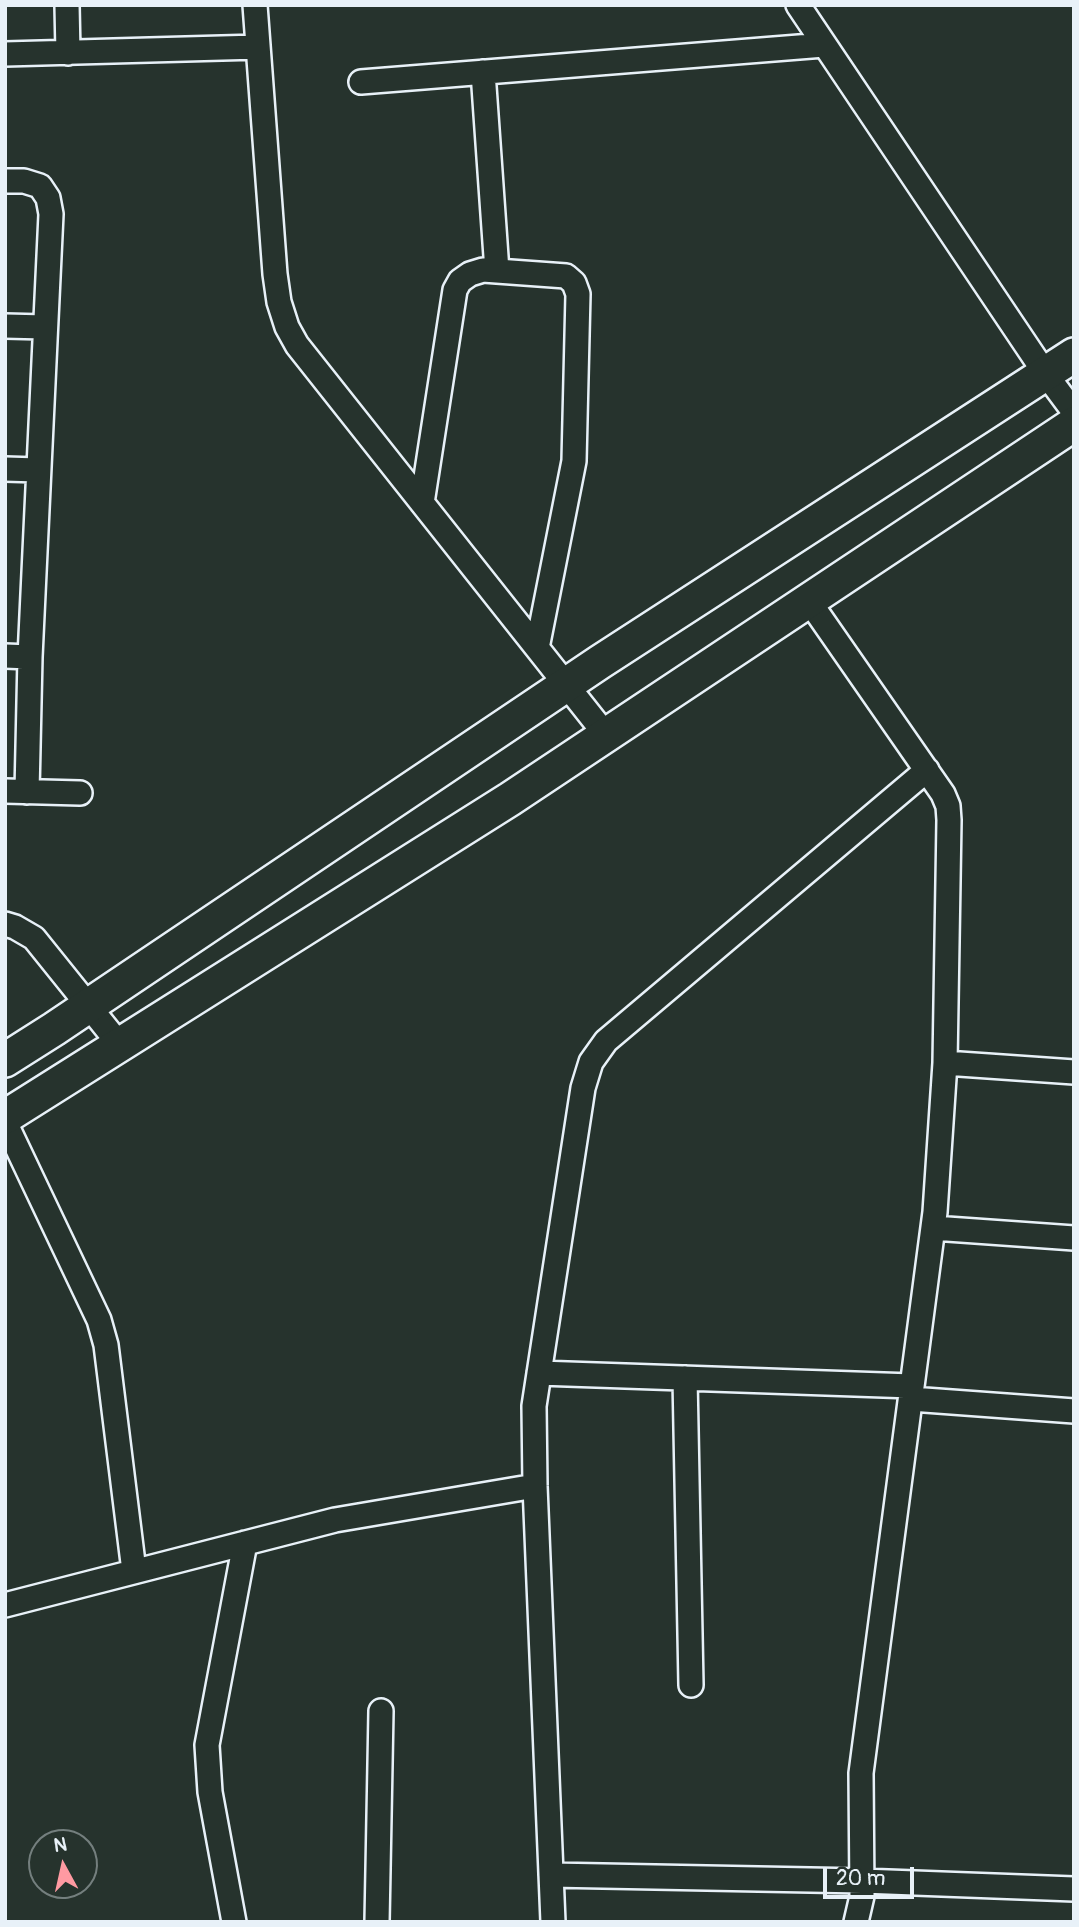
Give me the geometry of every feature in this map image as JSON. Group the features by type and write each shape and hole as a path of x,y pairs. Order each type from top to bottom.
{"street":[{"path":"68,5 68,53"},
{"path":"255,5 275,274 279,302 287,327 298,345 606,736"},
{"path":"798,5 1045,373 1074,412"},
{"path":"361,82 824,45"},
{"path":"5,54 258,47"},
{"path":"483,72 497,271"},
{"path":"5,181 24,181 40,186 48,198 51,214 30,657 16,791 80,793"},
{"path":"422,503 455,290 460,281 483,270 566,275 574,283 578,294 574,461 537,648"},
{"path":"5,326 45,327"},
{"path":"5,1059 88,1007 566,685 1074,355"},
{"path":"134,1571 106,1345 99,1320 5,1120 510,799 1074,424"},
{"path":"5,469 38,470"},
{"path":"809,601 943,794 948,806 949,820 945,1063 933,1228 861,1773 862,1896 856,1922"},
{"path":"5,656 30,657"},
{"path":"553,1922 534,1406 583,1088 591,1062 607,1041 927,770"},
{"path":"5,924 34,938 120,1045"},
{"path":"945,1063 1074,1072"},
{"path":"933,1228 1074,1238"},
{"path":"539,1373 685,1378 911,1392 1074,1411"},
{"path":"685,1378 691,1685"},
{"path":"5,1605 335,1520 535,1486"},
{"path":"234,1922 210,1793 207,1745 244,1543"},
{"path":"377,1922 381,1711"},
{"path":"551,1875 862,1881 1074,1889"}]}
